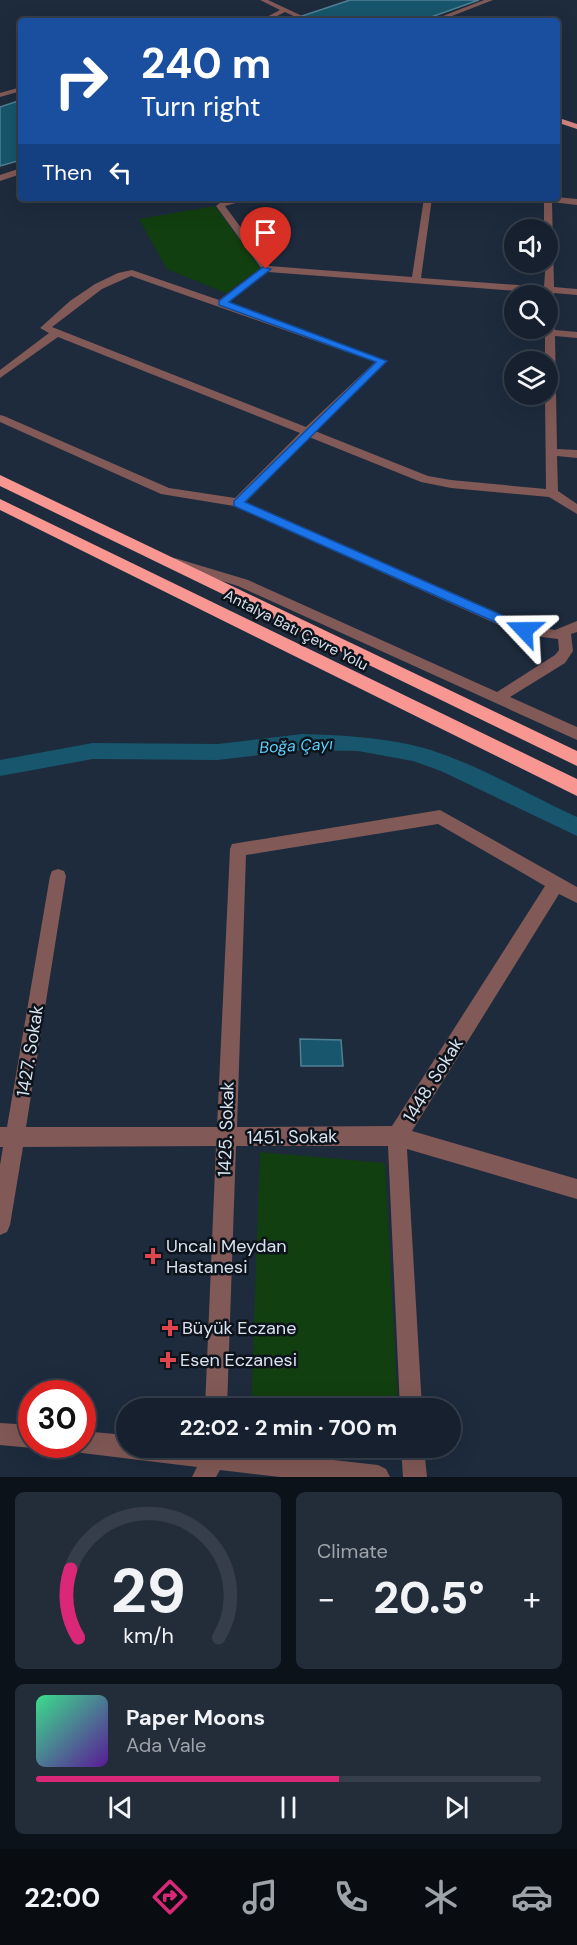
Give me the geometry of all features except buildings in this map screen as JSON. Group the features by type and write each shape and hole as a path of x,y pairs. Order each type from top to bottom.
{"highway":[{"path":"0,480 172,561 358,655 577,759"},
{"name":"Antalya Batı Çevre Yolu","path":"0,504 577,788"}],"main road":[{"path":"560,121 577,127"}],"street":[{"path":"263,0 302,18"},
{"path":"441,18 490,0"},
{"path":"270,18 287,12"},
{"path":"0,95 18,90"},
{"path":"0,178 18,172"},
{"path":"560,200 577,202"},
{"path":"231,201 220,206 266,269"},
{"path":"416,280 428,201"},
{"path":"548,201 549,285"},
{"path":"222,303 266,269 504,287"},
{"path":"238,503 307,434 382,361 132,273 124,273 104,284 45,328 307,434 425,479 451,484 552,493 577,510"},
{"path":"558,291 577,292"},
{"path":"0,375 56,333"},
{"path":"558,334 577,335"},
{"path":"550,339 552,493"},
{"path":"0,418 165,491 189,498 224,499 238,503 524,630 546,635 571,629 566,651 560,659 498,698"},
{"path":"552,452 577,454"},
{"path":"172,561 243,583 577,734"},
{"name":"1425. Sokak","path":"216,1398 238,849 440,817 556,884"},
{"name":"1427. Sokak","path":"0,1225 8,1138 58,876"},
{"path":"556,884 577,896"},
{"name":"1448. Sokak","path":"410,1398 397,1136 556,884"},
{"name":"1451. Sokak","path":"8,1138 397,1136 577,1189"},
{"path":"0,1434 18,1436"},
{"path":"96,1444 116,1446"},
{"path":"204,1477 212,1458"},
{"path":"253,1458 378,1477"},
{"path":"414,1458 415,1477"}],"green space":[{"path":"215,206 260,268 226,293 167,269 139,219"},
{"path":"260,1152 385,1163 397,1398 251,1398"}],"water":[{"path":"350,0 479,0 428,18 296,18"},
{"path":"18,101 18,161 0,166 0,107"},
{"path":"300,1039 341,1040 343,1066 301,1066"}],"waterway":[{"name":"Boğa Çayı","path":"0,768 93,751 218,752 302,742 358,743 414,753 448,765 577,827"}],"place":[{"name":"Uncalı Meydan Hastanesi","path":"153,1256"},
{"name":"Büyük Eczane","path":"170,1328"},
{"name":"Esen Eczanesi","path":"168,1360"}],"route":[{"path":"266,269 222,303 382,361 238,503 524,630"}]}
